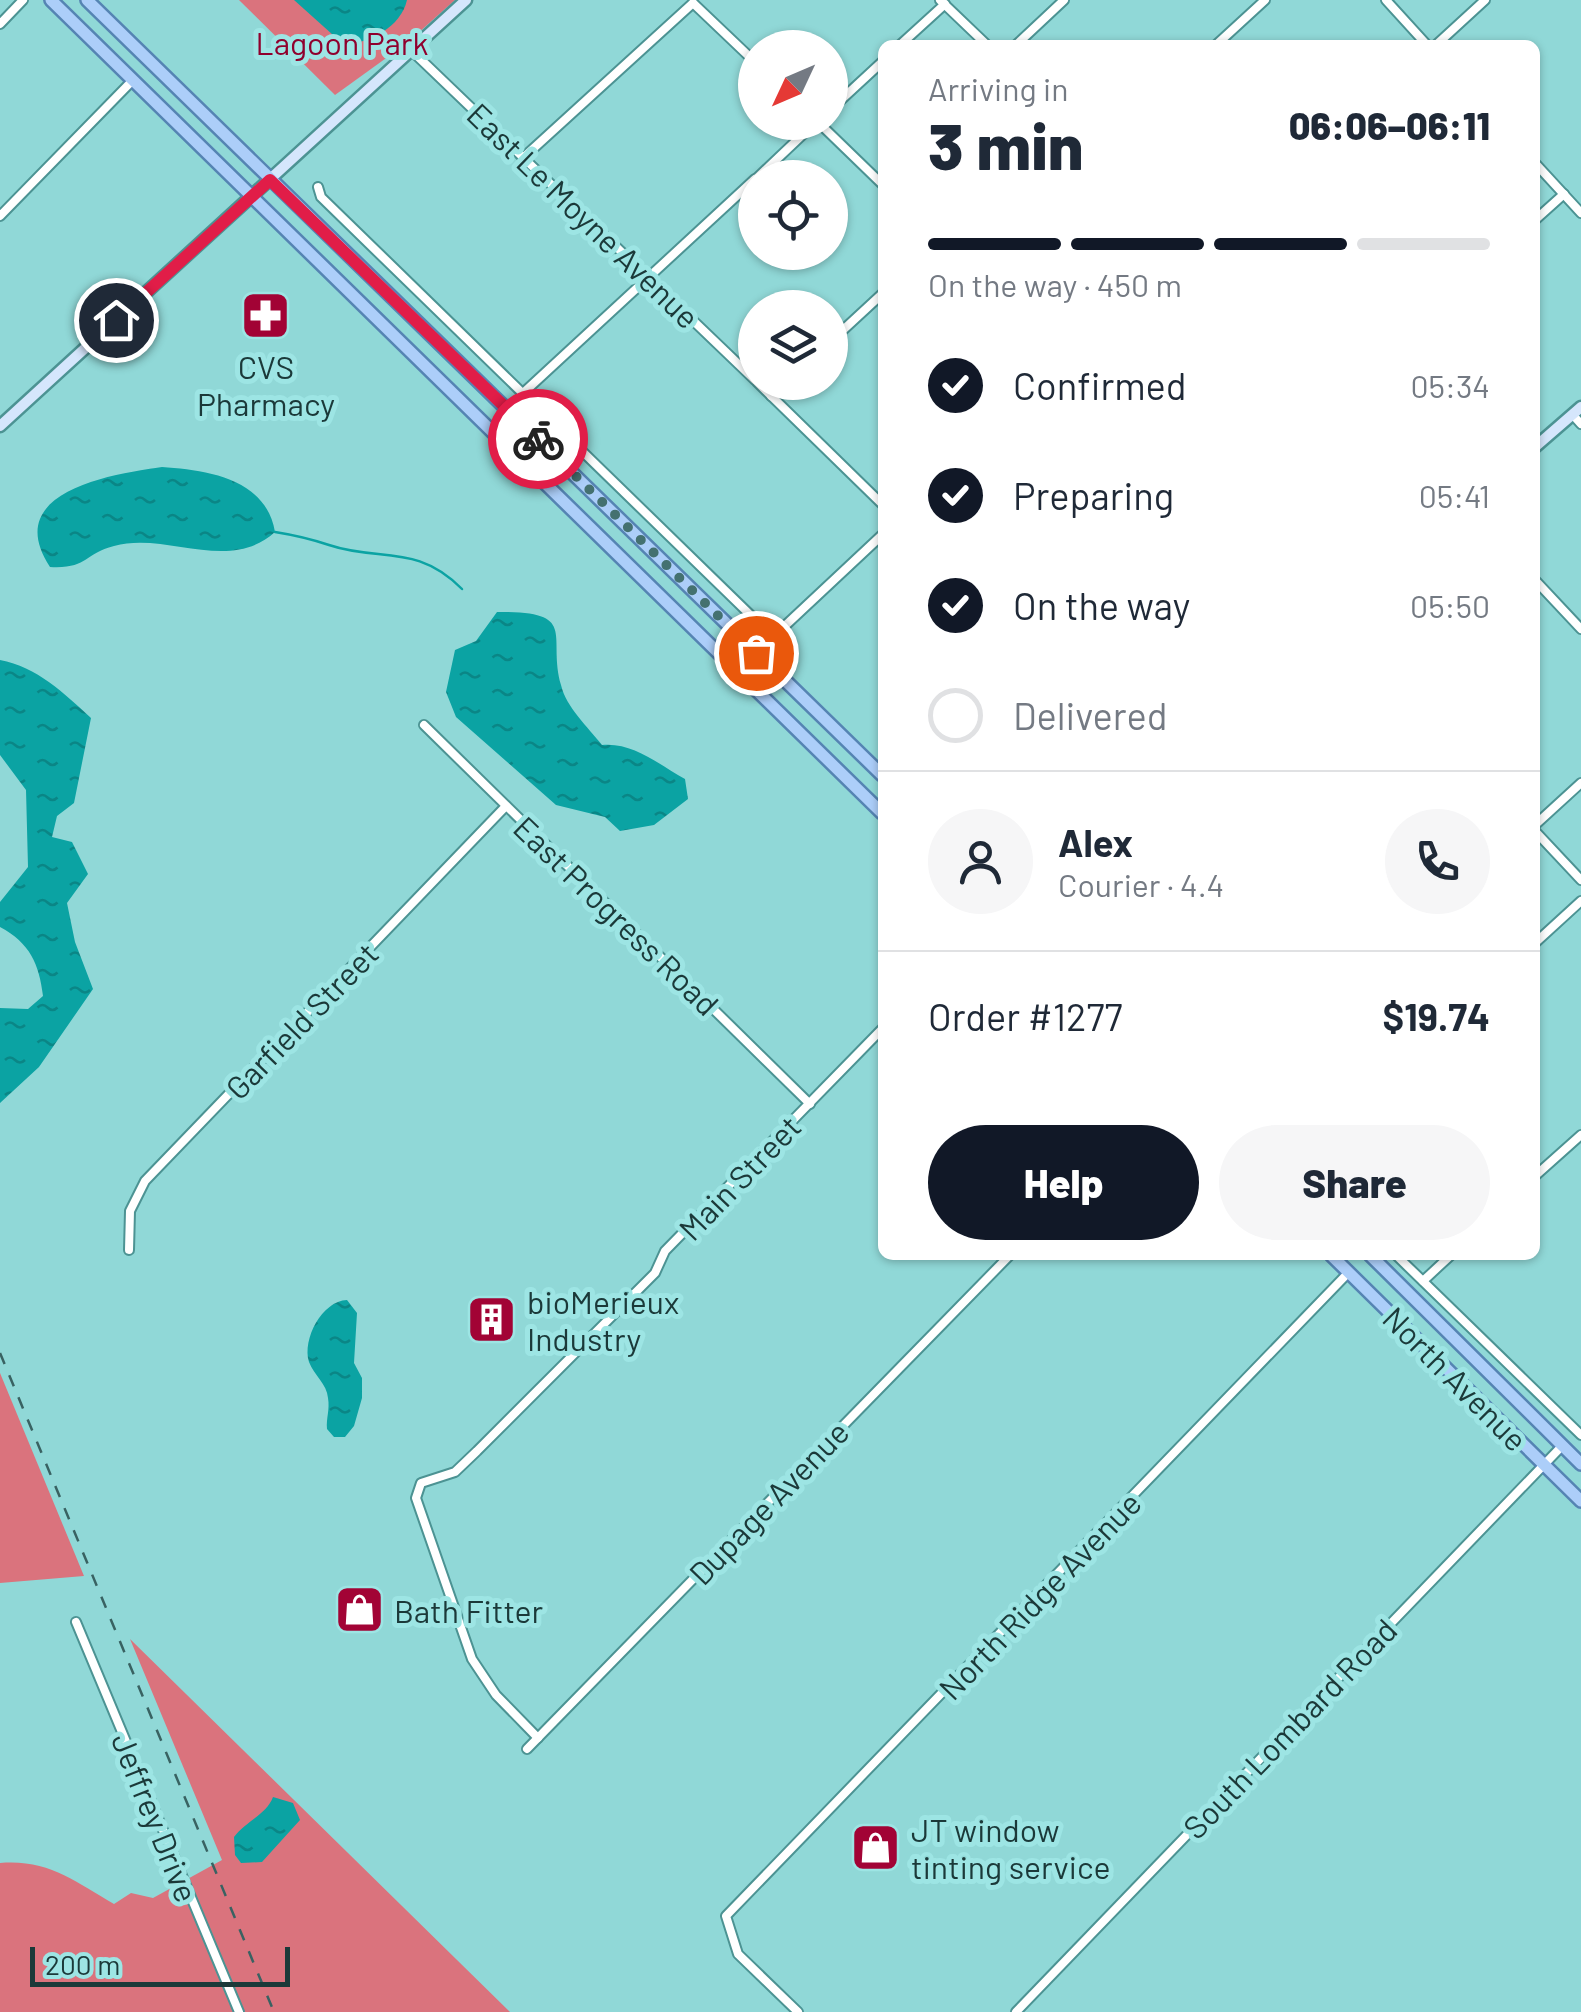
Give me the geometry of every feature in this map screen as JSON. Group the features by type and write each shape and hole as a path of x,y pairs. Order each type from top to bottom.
{"main road":[{"path":"51,0 878,809"},
{"path":"88,0 878,771"},
{"name":"North Avenue","path":"1337,1260 1581,1501"},
{"name":"North Avenue","path":"1375,1260 1581,1464"}],"street":[{"path":"0,24 24,0"},
{"path":"0,426 466,0"},
{"path":"1021,40 1064,0"},
{"path":"1221,40 1265,0"},
{"path":"1386,0 1422,40"},
{"path":"1441,40 1485,0"},
{"path":"524,157 692,2 738,46"},
{"path":"905,40 942,2 983,40"},
{"name":"East Le Moyne Avenue","path":"412,51 738,364"},
{"path":"848,93 878,66"},
{"path":"0,216 132,82"},
{"path":"776,160 797,140"},
{"path":"836,140 878,180"},
{"path":"1540,168 1581,212"},
{"path":"318,187 321,197 521,395 773,636 878,539"},
{"path":"1540,216 1564,194"},
{"path":"521,395 738,195"},
{"path":"848,325 878,298"},
{"name":"East Le Moyne Avenue","path":"776,400 878,500"},
{"path":"1540,443 1578,416"},
{"path":"1540,585 1581,628"},
{"name":"East Progress Road","path":"424,726 810,1104"},
{"path":"1540,823 1581,783"},
{"name":"Garfield Street","path":"129,1250 130,1211 145,1181 506,806"},
{"path":"1540,834 1581,880"},
{"path":"1540,938 1581,901"},
{"name":"Main Street","path":"538,1738 496,1695 472,1660 416,1498 421,1484 455,1472 477,1451 655,1273 666,1252 878,1033"},
{"path":"1540,1169 1581,1135"},
{"name":"Dupage Avenue","path":"527,1749 1005,1260"},
{"name":"North Avenue","path":"1401,1260 1581,1435"},
{"path":"1423,1281 1446,1260"},
{"name":"North Ridge Avenue","path":"798,2012 738,1954 726,1916 1349,1272"},
{"name":"South Lombard Road","path":"1016,2012 1562,1446"},
{"name":"Jeffrey Drive","path":"76,1622 239,2012"}],"green space":[{"name":"Lagoon Park","path":"239,0 455,0 407,43 335,95"},
{"path":"0,1373 84,1576 0,1583"},
{"path":"130,1639 510,2012 0,2012 0,1863 47,1868 114,1904 131,1893 153,1898 222,1860"}],"water":[{"path":"294,0 407,0 391,26 363,41 343,44"},
{"path":"162,467 215,475 247,488 260,499 275,532 238,550 134,543 104,549 72,566 50,567 38,541 40,520 51,504 92,482"},
{"path":"497,612 523,613 550,621 555,629 561,685 578,716 602,745 635,750 685,779 688,799 654,825 620,831 605,817 556,805 456,717 446,692 455,650 476,641"},
{"path":"0,660 38,675 91,718 74,803 57,816 52,837 72,842 88,874 67,903 75,942 93,989 39,1067 0,1103 0,1008 28,1009 43,996 39,974 26,947 0,927 0,902 28,867 26,790 0,755"},
{"path":"347,1300 357,1313 354,1363 362,1378 362,1398 354,1426 345,1437 334,1437 327,1429 327,1393 309,1362 308,1343 322,1314"},
{"path":"273,1797 293,1803 300,1820 262,1862 241,1863 235,1855 234,1837"}],"waterway":[{"path":"275,532 347,550 413,559 429,565 462,589"}],"railway":[{"path":"0,1353 274,2012"}],"way so far":[{"path":"538,439 756,653"}],"place":[{"name":"CVS Pharmacy","path":"266,316"},
{"name":"bioMerieux Industry","path":"492,1319"},
{"name":"Bath Fitter","path":"359,1610"},
{"name":"JT window tinting service","path":"876,1847"}],"route":[{"path":"116,320 270,180 538,439"}]}
